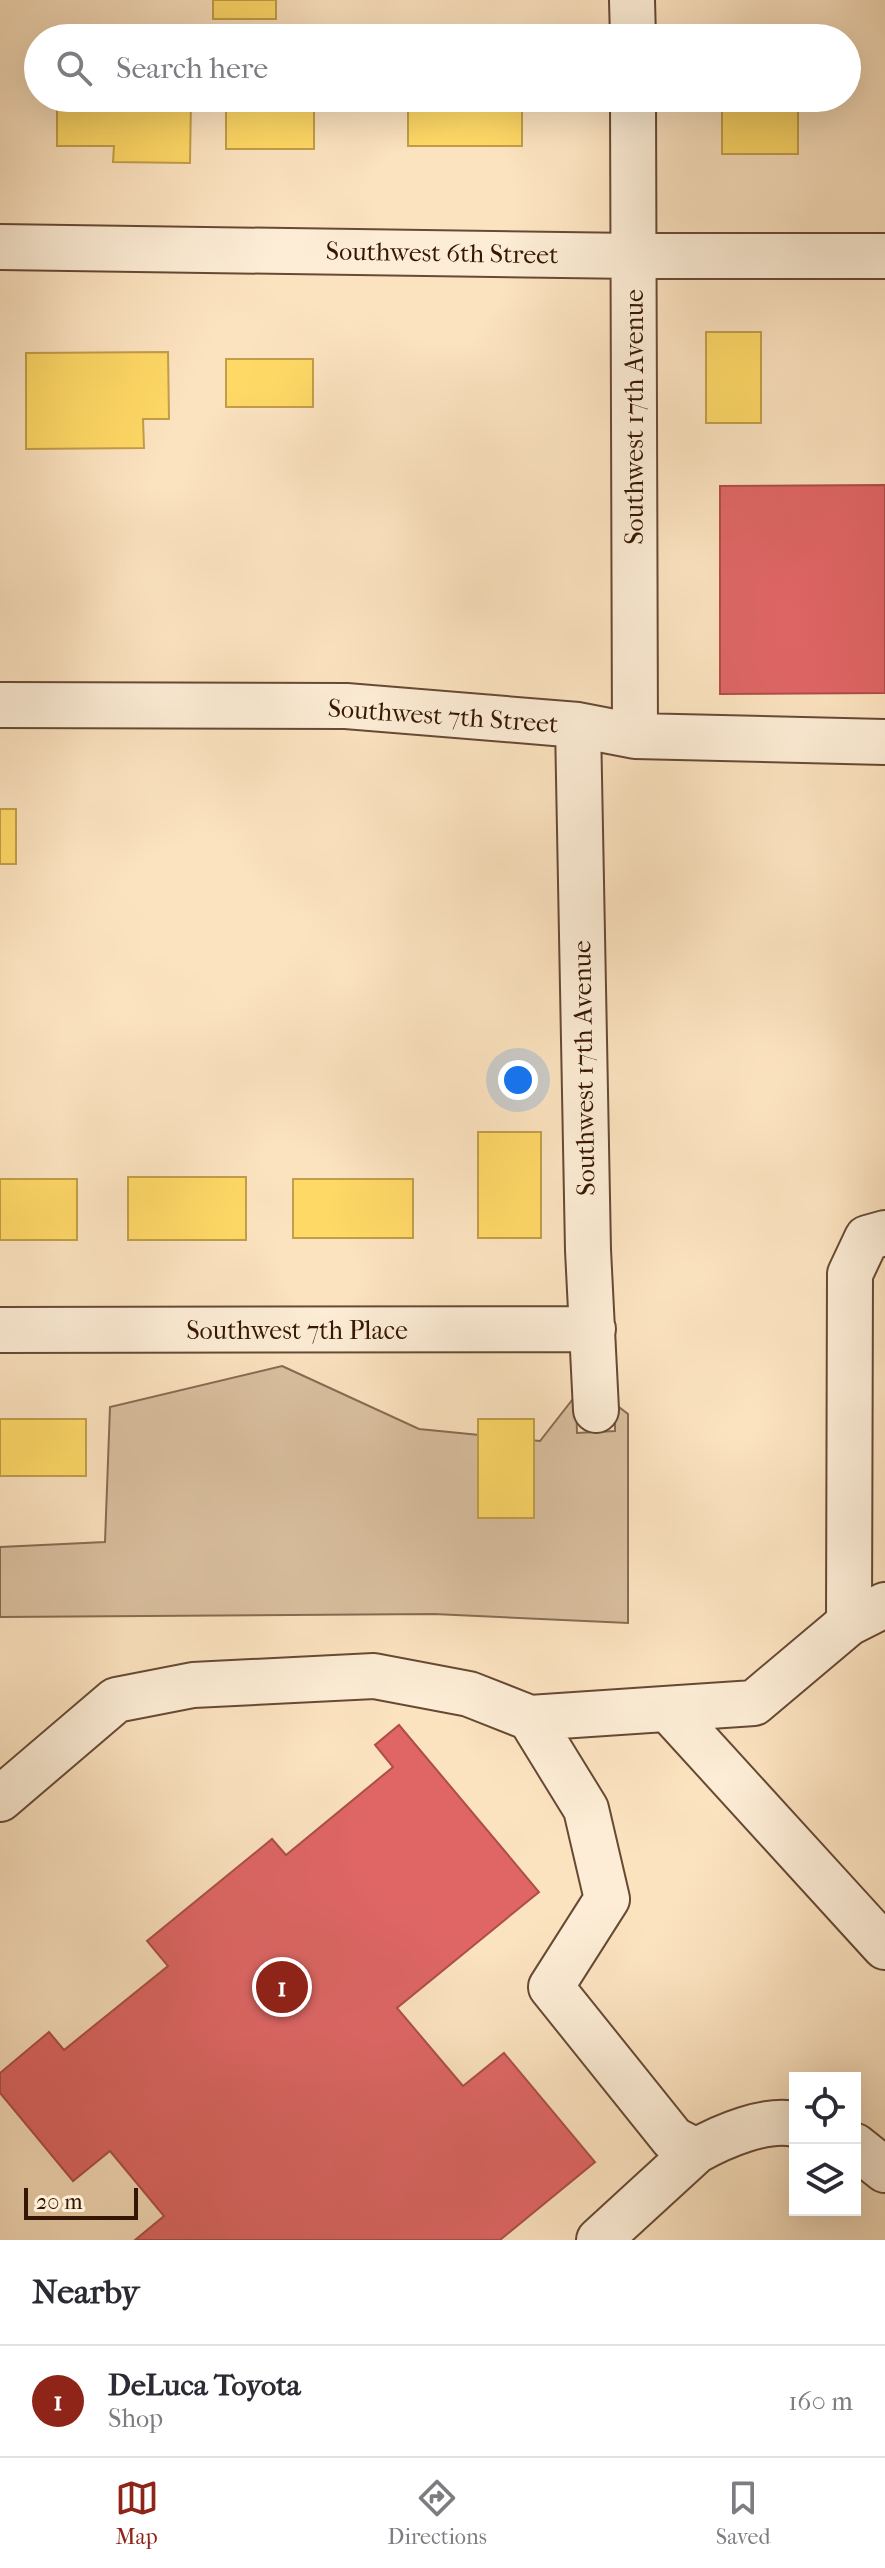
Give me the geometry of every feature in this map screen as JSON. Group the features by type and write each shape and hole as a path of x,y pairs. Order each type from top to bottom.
{"street":[{"path":"632,0 633,24"},
{"name":"Southwest 17th Avenue","path":"633,112 635,736"},
{"name":"Southwest 6th Street","path":"0,247 634,256 885,256"},
{"name":"Southwest 7th Street","path":"0,705 346,706 578,725 635,736 885,742"},
{"name":"Southwest 17th Avenue","path":"578,725 588,1234 596,1410"},
{"path":"0,1799 116,1700 193,1685 374,1676 469,1694 530,1718 754,1703 867,1614 850,1274 867,1238 885,1233"},
{"name":"Southwest 7th Place","path":"0,1330 593,1329"},
{"path":"668,1709 885,1947"},
{"path":"530,1718 586,1809 607,1899 551,1987 673,2139 696,2151"},
{"path":"599,2240 696,2151 724,2135 789,2123"},
{"path":"861,2151 885,2170"}],"shaded area":[{"path":"282,1366 419,1429 540,1441 576,1395 577,1433 615,1431 615,1404 628,1414 628,1623 434,1614 0,1617 0,1547 105,1542 110,1407"}],"building: Homes":[{"path":"213,0 276,0 276,19 213,19"},
{"path":"57,112 191,112 190,163 113,162 114,146 57,146"},
{"path":"226,112 314,112 314,149 226,149"},
{"path":"408,112 522,112 522,146 408,146"},
{"path":"722,112 798,112 798,154 722,154"},
{"path":"706,332 761,332 761,423 706,423"},
{"path":"168,352 169,419 143,419 144,448 26,449 26,353"},
{"path":"226,359 313,359 313,407 226,407"},
{"path":"0,809 16,809 16,864 0,864"},
{"path":"478,1132 541,1132 541,1238 478,1238"},
{"path":"128,1177 246,1177 246,1240 128,1240"},
{"path":"0,1179 77,1179 77,1240 0,1240"},
{"path":"293,1179 413,1179 413,1238 293,1238"},
{"path":"0,1419 86,1419 86,1476 0,1476"},
{"path":"478,1419 534,1419 534,1518 478,1518"}],"building: Shops":[{"path":"885,485 885,693 720,694 720,486"},
{"path":"399,1725 539,1892 397,2008 463,2086 504,2053 595,2162 500,2240 135,2240 164,2216 110,2151 73,2181 0,2093 0,2073 49,2032 64,2050 168,1966 147,1941 272,1839 286,1855 393,1767 375,1745"}],"place":[{"name":"DeLuca Toyota","path":"282,1987"}]}
